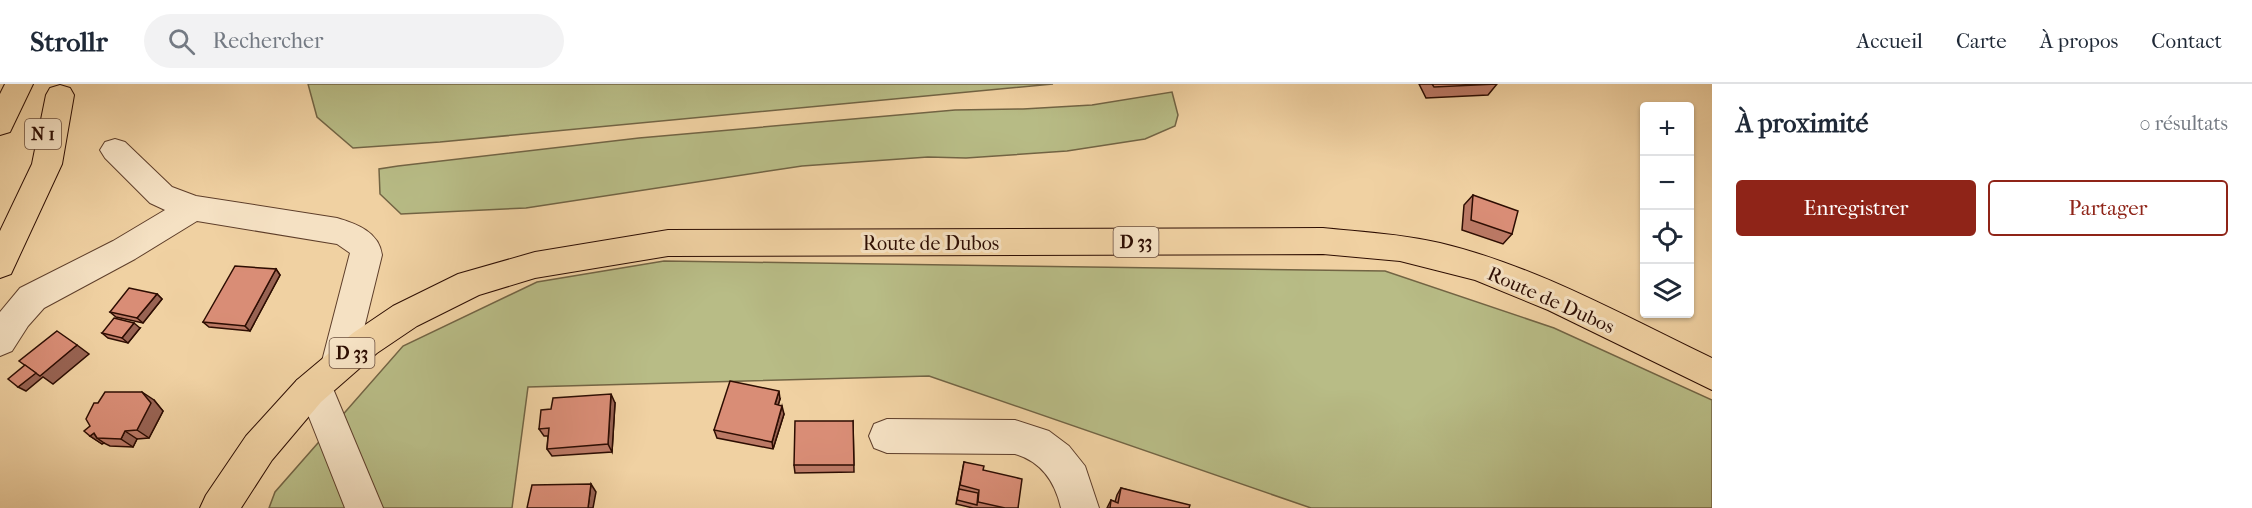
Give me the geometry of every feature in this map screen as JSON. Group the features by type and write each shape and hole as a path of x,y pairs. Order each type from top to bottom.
{"main road":[{"path":"0,101 10,84"},
{"name":"N 1","path":"0,124 19,84"},
{"path":"0,265 47,164 62,90"},
{"name":"N 1","path":"0,223 62,90"},
{"name":"Route de Dubos","path":"219,508 260,448 309,391 374,336 405,316 470,284 535,265 668,243 1323,241 1402,249 1473,267 1532,288 1712,375"}],"street":[{"path":"115,150 161,195 193,208 337,231 348,234 365,247 364,266 338,365"},
{"path":"0,341 16,316 32,298 124,250 193,208"},
{"path":"309,391 321,402 364,508"},
{"path":"887,436 1015,437 1035,443 1056,458 1072,478 1080,508"}],"green space":[{"path":"308,84 1053,84 440,142 353,148 317,117"},
{"path":"1172,92 1178,115 1175,126 1145,139 1067,151 966,158 928,157 802,166 526,208 401,214 380,194 379,169 398,166 639,138 955,110 1092,105"},
{"path":"664,261 1385,271 1554,328 1712,400 1712,508 1311,508 929,376 528,387 512,508 269,508 275,492 403,346 537,282"}],"building":[{"path":"1432,84 1497,84 1434,87"},
{"path":"1473,195 1518,211 1512,234 1471,220"},
{"path":"235,266 276,269 245,326 203,322"},
{"path":"129,288 157,294 137,318 110,312"},
{"path":"114,318 134,323 122,338 102,333"},
{"path":"57,331 77,345 40,376 19,361"},
{"path":"25,365 36,373 18,387 8,379"},
{"path":"730,381 779,391 775,404 782,406 772,442 714,430"},
{"path":"105,392 142,392 151,403 137,430 125,431 121,439 97,438 94,433 90,436 84,431 90,426 86,419 94,403 98,403"},
{"path":"611,394 608,444 547,449 549,428 539,429 541,410 551,409 553,398"},
{"path":"795,421 853,421 854,465 794,465"},
{"path":"964,462 984,466 983,470 1022,479 1018,508 1005,508 978,502 979,490 960,485"},
{"path":"591,484 588,508 527,508 532,485"},
{"path":"1121,488 1190,505 1189,508 1110,508 1111,500 1118,503"},
{"path":"959,489 978,493 977,505 957,500"}]}
